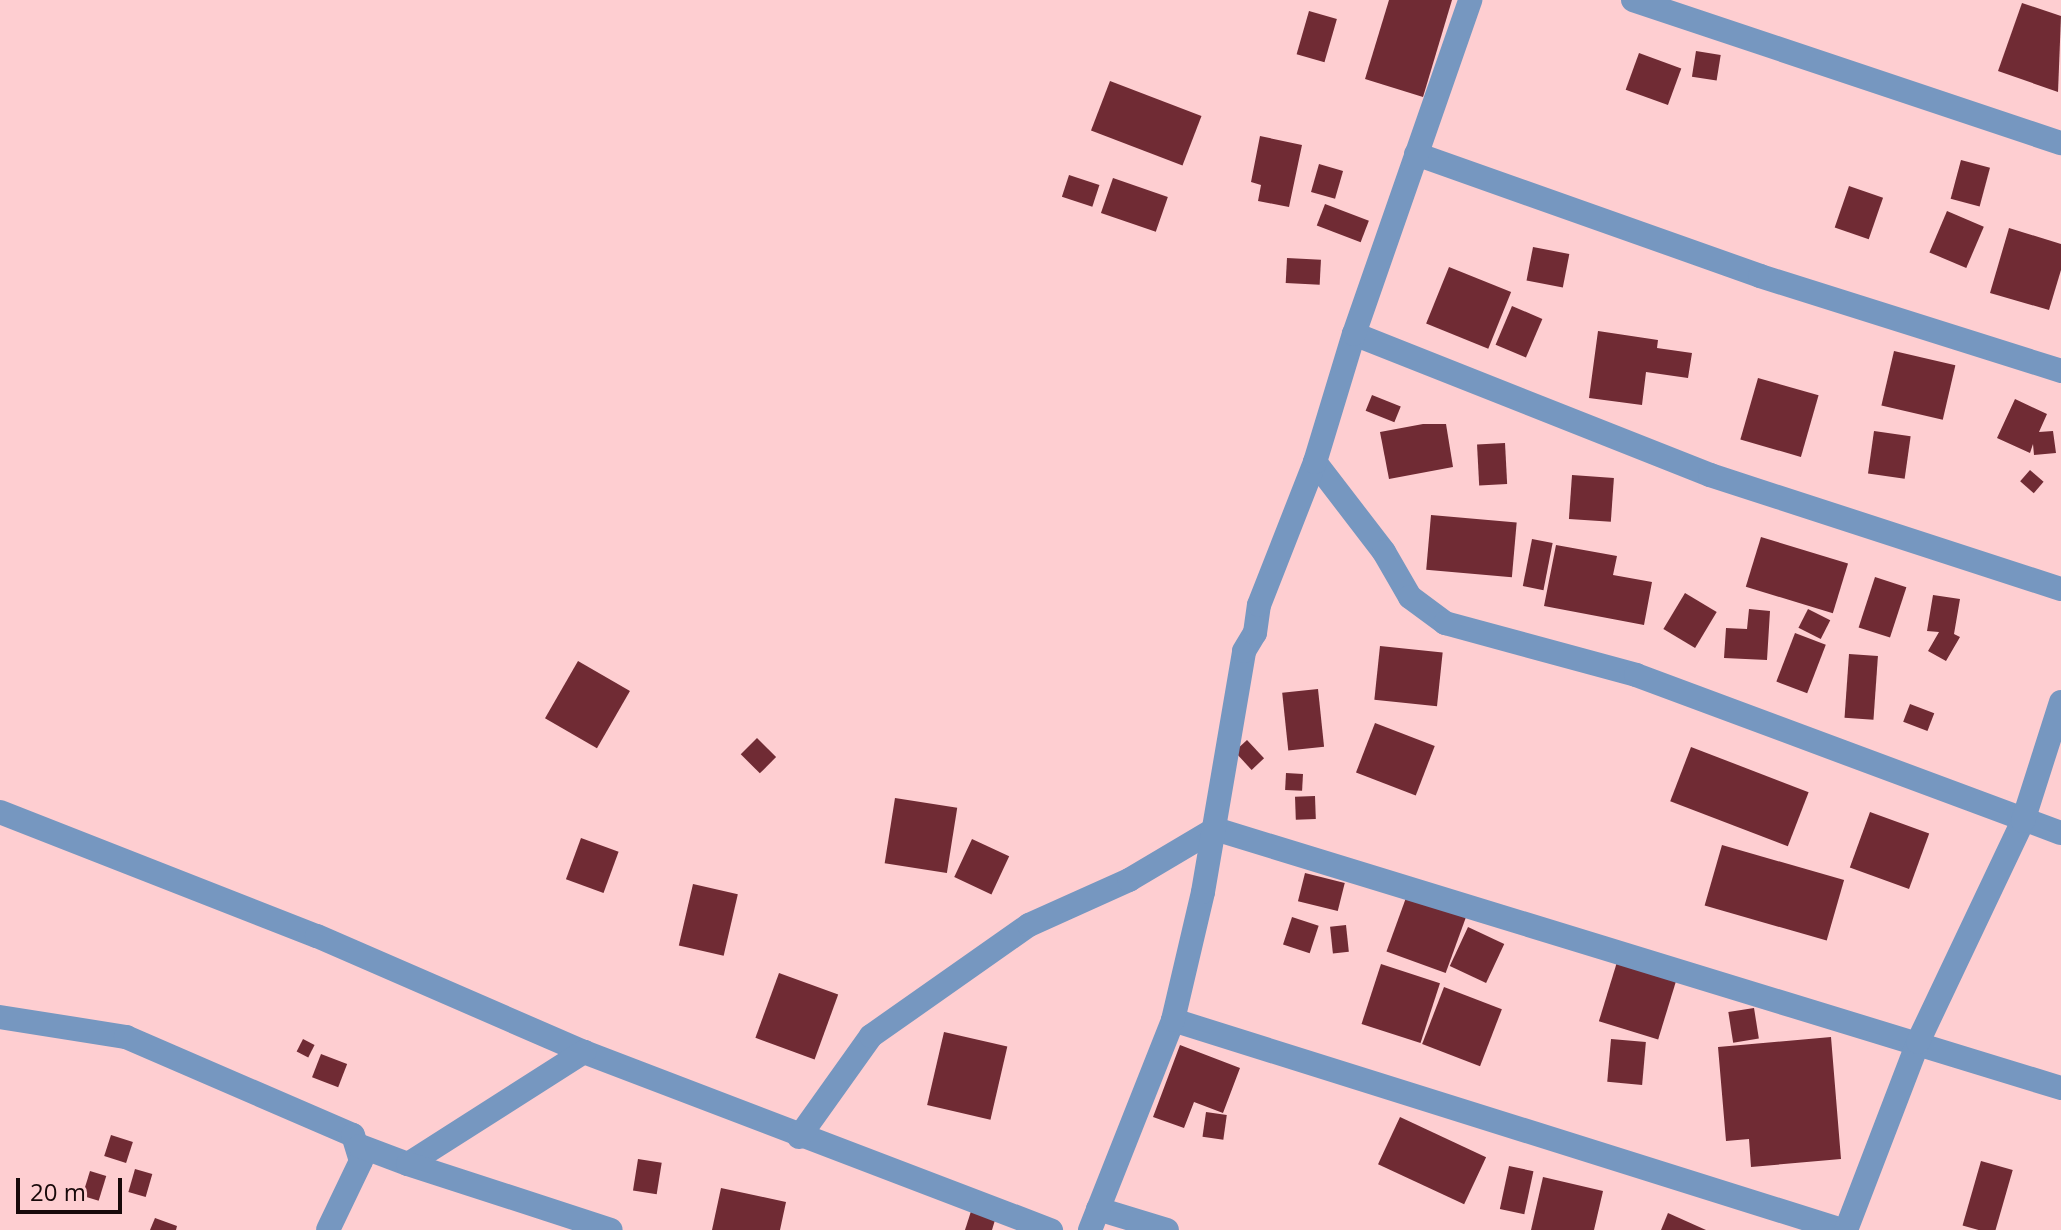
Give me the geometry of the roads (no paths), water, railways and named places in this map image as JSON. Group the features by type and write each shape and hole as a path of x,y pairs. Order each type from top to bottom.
{"street":[{"path":"1167,1230 1094,1220 1173,1020 1215,829 1244,651 1255,633 1259,605 1315,462 1354,334 1470,0"},
{"path":"1633,0 2061,143"},
{"path":"1416,154 1760,276 2061,371"},
{"path":"1354,334 1710,475 2061,589"},
{"path":"1315,462 1384,552 1410,597 1445,623 1636,675 2061,833"},
{"path":"1173,1020 1844,1230 1918,1042 2023,821 2061,702"},
{"path":"0,812 317,936 584,1052 799,1137 1051,1230"},
{"path":"799,1137 871,1036 1029,925 1129,880 1215,829 2061,1088"},
{"path":"0,1017 126,1037 299,1108 353,1135 360,1146 361,1161 328,1230"},
{"path":"408,1164 584,1052"},
{"path":"360,1146 611,1230"}]}
